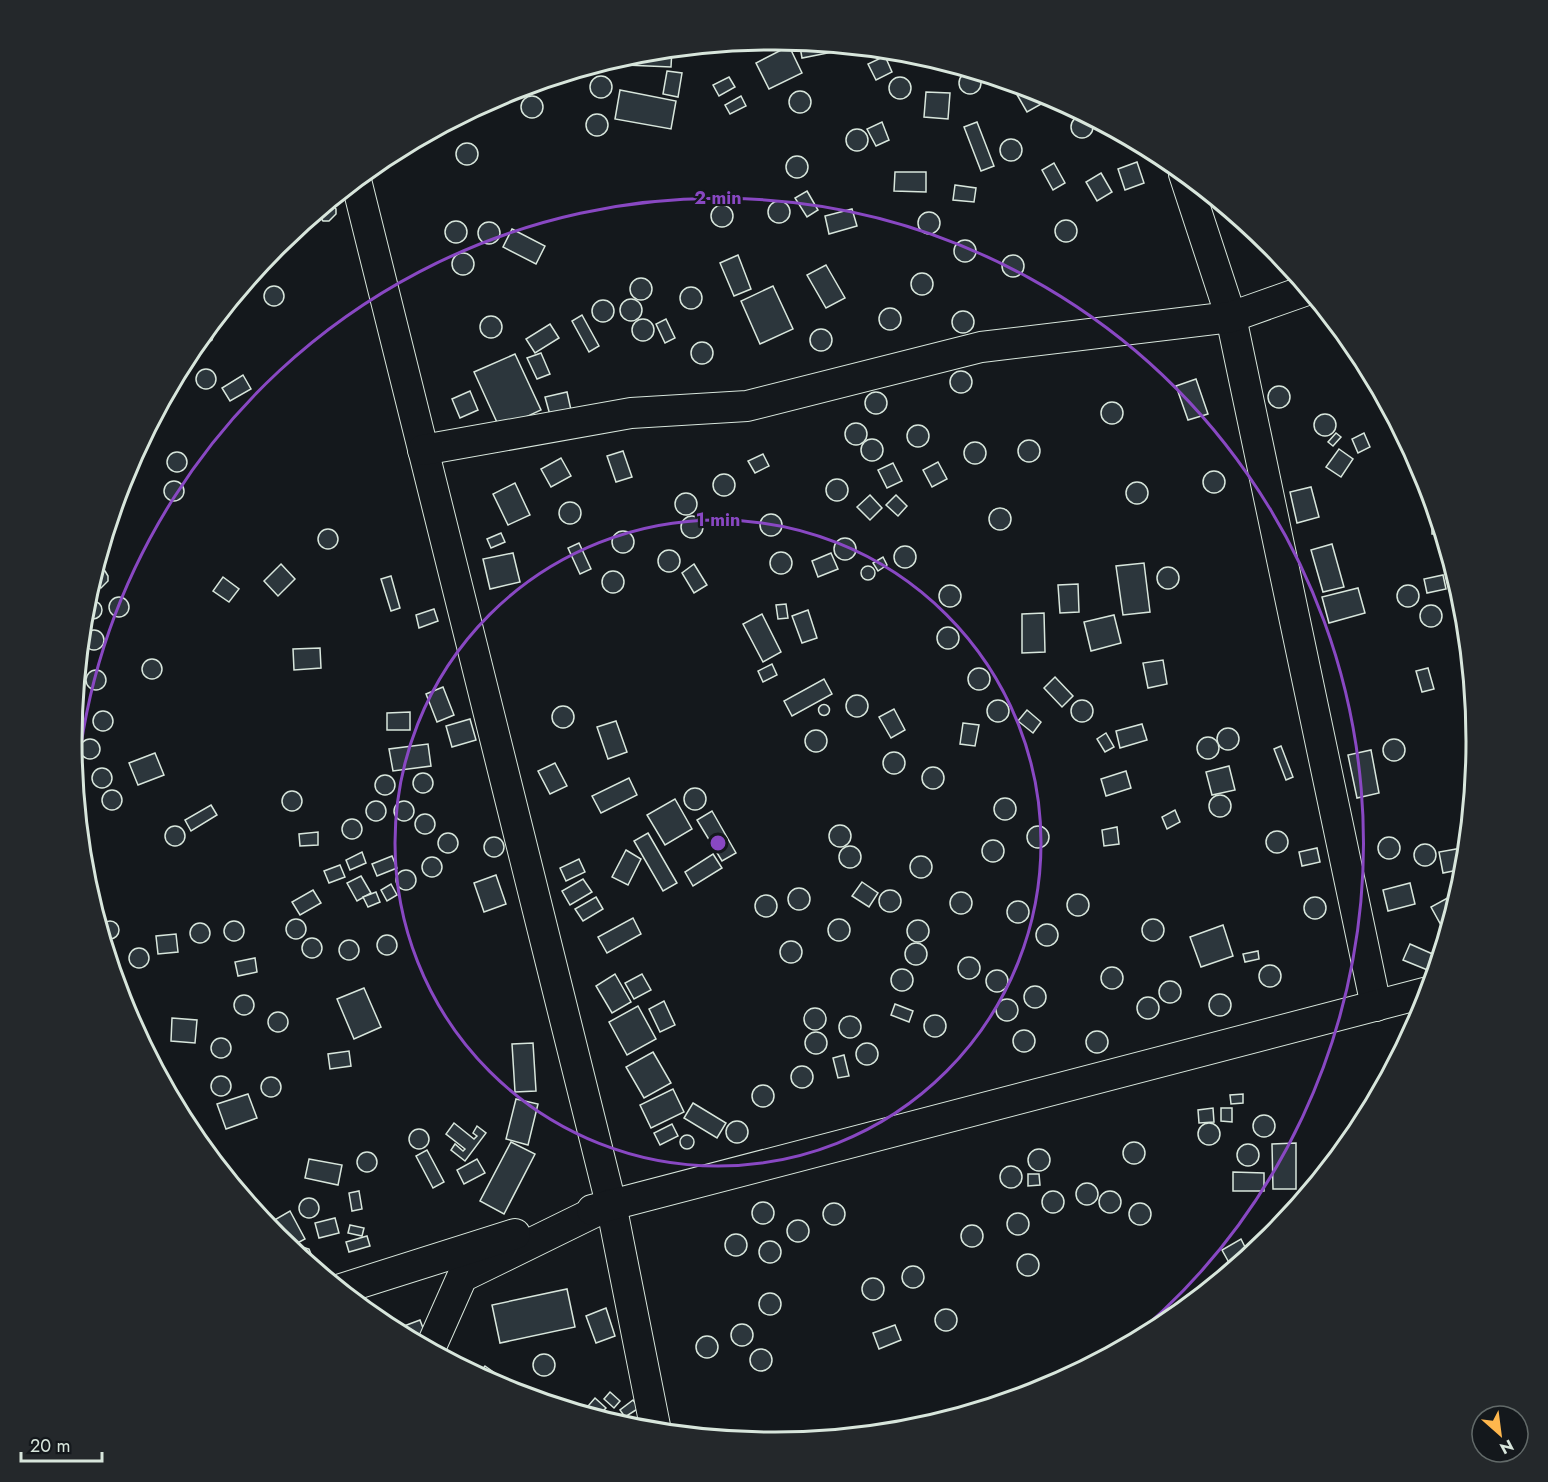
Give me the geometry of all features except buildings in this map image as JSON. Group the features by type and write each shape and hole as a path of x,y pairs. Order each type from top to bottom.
{"street":[{"path":"1188,187 1231,317 1376,1006"},
{"path":"358,188 611,1204 654,1422"},
{"path":"423,450 631,413 747,406 981,347 1231,317 1300,292"},
{"path":"349,1287 611,1204 1417,995"},
{"path":"433,1343 462,1277 611,1204"}]}
